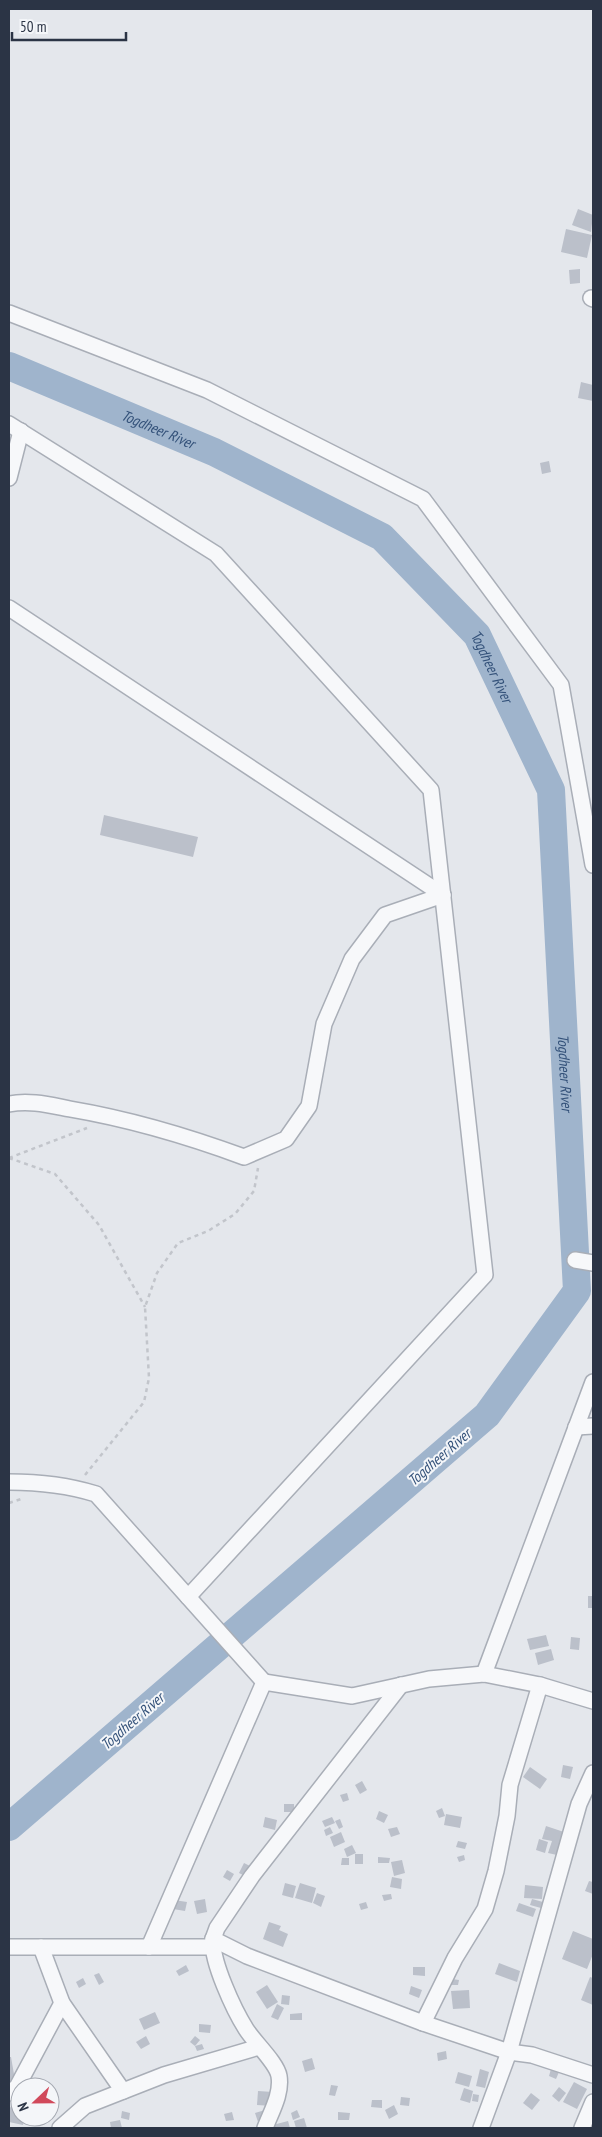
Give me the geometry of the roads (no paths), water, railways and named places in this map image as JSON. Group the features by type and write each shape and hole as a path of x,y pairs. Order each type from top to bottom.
{"street":[{"path":"9,313 207,390 423,499 561,685 593,865"},
{"path":"9,478 15,428 216,554 432,790 484,1275 188,1597"},
{"path":"9,608 443,895"},
{"path":"9,1104 25,1101 105,1115 197,1139 244,1157 286,1139 309,1106 324,1024 352,959 384,915 443,895"},
{"path":"575,1260 593,1263"},
{"path":"484,1674 593,1382"},
{"path":"576,1427 593,1426"},
{"path":"9,1482 46,1483 96,1494 264,1682 352,1696 429,1679 484,1674 540,1685 593,1701"},
{"path":"149,1946 264,1682"},
{"path":"265,2128 280,2089 279,2074 246,2029 228,1995 213,1943 217,1928 252,1876 401,1685"},
{"path":"423,2023 456,1958 485,1910 496,1871 507,1816 510,1785 540,1685"},
{"path":"481,2128 509,2052 579,1804 593,1773"},
{"path":"9,1947 149,1946 213,1943 423,2023 509,2052 532,2055 593,2075"},
{"path":"41,1947 62,2003 123,2091"},
{"path":"9,2093 17,2087 62,2003"},
{"path":"60,2128 85,2106 164,2075 259,2047"},
{"path":"582,2128 593,2102"}],"waterway":[{"name":"Togdheer River","path":"9,366 214,452 382,537 477,635 551,790 577,1291 487,1415 9,1827"}]}
